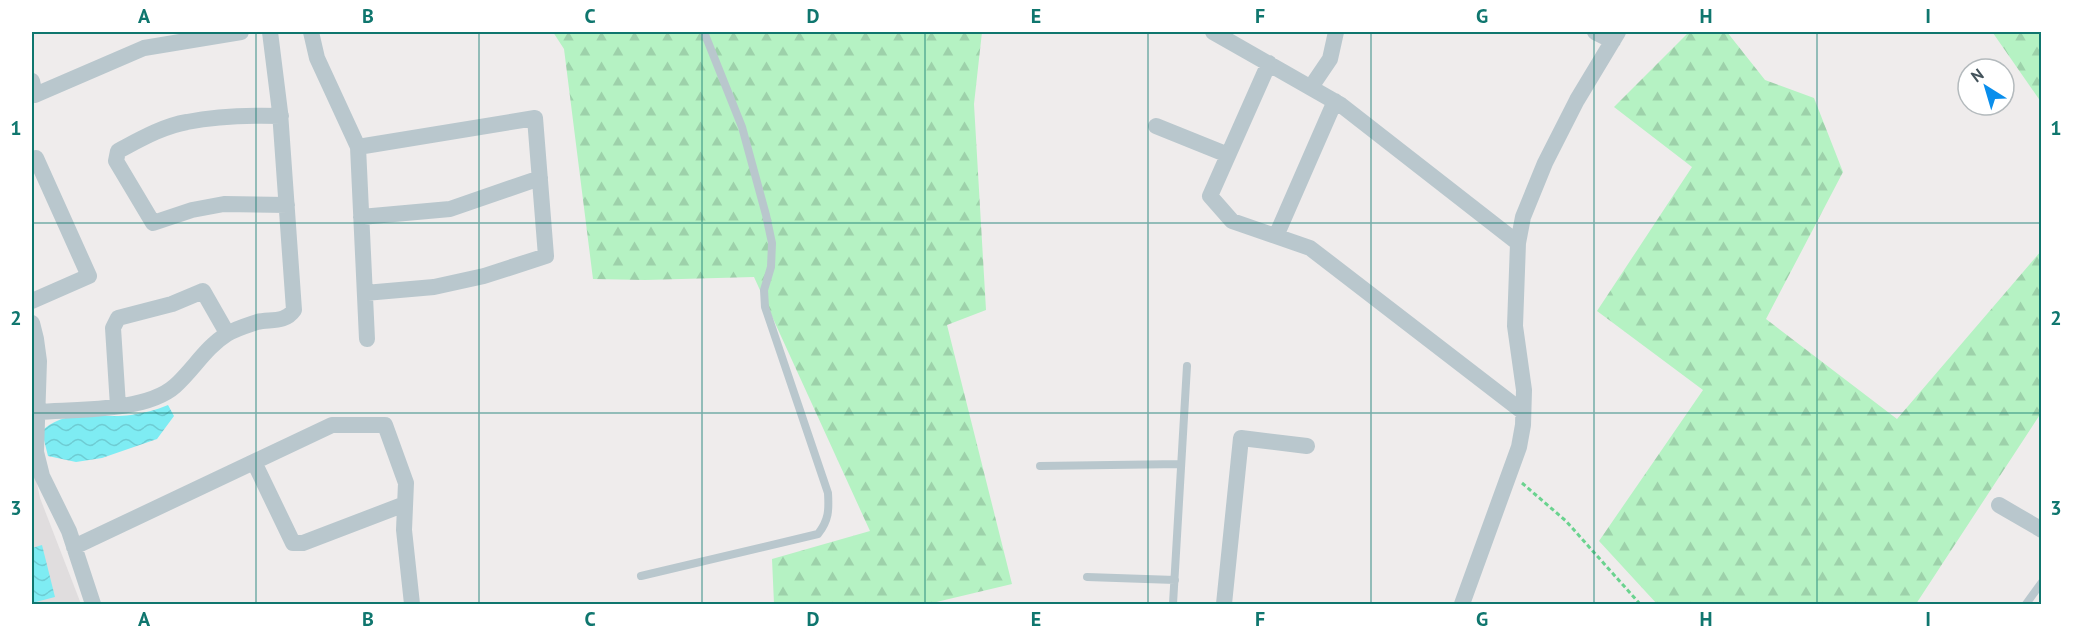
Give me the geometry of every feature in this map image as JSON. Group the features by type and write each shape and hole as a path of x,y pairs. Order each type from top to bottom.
{"street":[{"path":"32,81 35,95 143,40 241,32"},
{"path":"38,412 136,404 161,395 175,386 227,333 258,322 280,320 290,316 294,310 281,116 270,32"},
{"path":"310,32 317,58 358,147 367,339"},
{"path":"1213,32 1335,101 1518,243"},
{"path":"1311,87 1330,58 1336,32"},
{"path":"1462,604 1519,447 1524,390 1515,326 1518,243 1523,217 1545,163 1577,100 1615,36 1595,32"},
{"path":"1269,63 1210,196 1232,221 1310,248 1523,412"},
{"path":"1276,236 1335,101"},
{"path":"281,116 254,115 185,122 141,139 118,151 116,161 153,223 192,210 224,204 287,205"},
{"path":"358,147 535,118 546,256 484,276 434,286 365,293"},
{"path":"1156,126 1228,155"},
{"path":"32,301 89,276 36,158"},
{"path":"361,217 450,209 540,178"},
{"path":"118,406 113,328 118,318 172,304 202,291 227,333"},
{"path":"32,323 39,362 36,452 42,476 69,531 93,604"},
{"path":"74,547 332,424 385,426 406,483 404,530 412,604"},
{"path":"1224,604 1241,438 1307,446"},
{"path":"254,462 293,543 303,543 405,504"},
{"path":"1999,505 2042,530"}],"lane":[{"path":"641,576 818,534 826,524 829,512 828,493 765,307 764,290 771,267 772,243 766,215 742,127 704,32"},
{"path":"1173,604 1187,366"},
{"path":"1040,466 1181,464"},
{"path":"1087,577 1175,580"},
{"path":"2026,604 2042,582"}],"path":[{"path":"1510,472 1566,521 1640,604"}],"shaded area":[{"path":"32,460 40,498 81,604 32,604"}],"green space":[{"path":"553,32 982,32 974,104 986,310 947,325 1012,584 928,604 774,604 772,559 870,531 754,277 593,279 564,49"},
{"path":"1689,32 1727,32 1765,80 1814,98 1843,172 1766,319 1897,419 2041,251 2041,413 1916,604 1657,604 1599,541 1703,390 1597,311 1692,167 1614,107"},
{"path":"2041,32 2041,102 2016,66 2016,57 2010,57 1993,33"}],"water":[{"path":"168,405 174,416 157,439 102,458 76,462 48,456 44,429 54,423 75,416 131,415"},
{"path":"42,545 55,597 32,603 32,548"}]}
